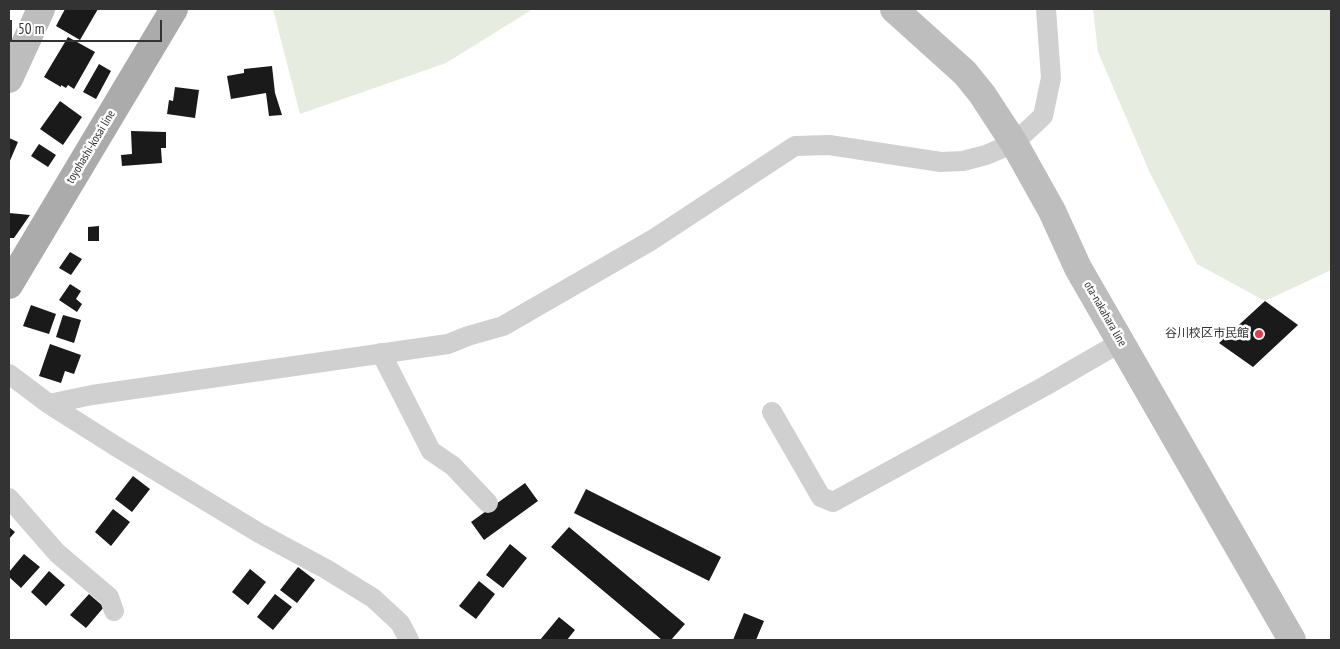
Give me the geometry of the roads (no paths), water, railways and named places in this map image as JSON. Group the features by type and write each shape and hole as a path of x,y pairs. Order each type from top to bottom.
{"main road":[{"path":"9,79 41,9"},
{"name":"toyohashi-kosai line","path":"9,285 174,9"},
{"name":"ota-nakahara line","path":"894,9 965,73 982,94 1014,143 1052,212 1078,268 1292,640"}],"street":[{"path":"49,404 92,395 381,352 448,344 503,326 652,240 795,146 829,145 940,162 963,161 986,155 1014,143 1043,116 1051,78 1046,9"},
{"path":"772,412 820,497 833,502 1121,342"},
{"path":"381,352 431,451 453,466 488,503"},
{"path":"9,374 49,404 117,448 259,533 326,569 374,598 400,623 409,640"},
{"path":"9,498 57,553 108,597 114,611"}],"place":[{"name":"谷川校区市民館","path":"1259,334"}]}
